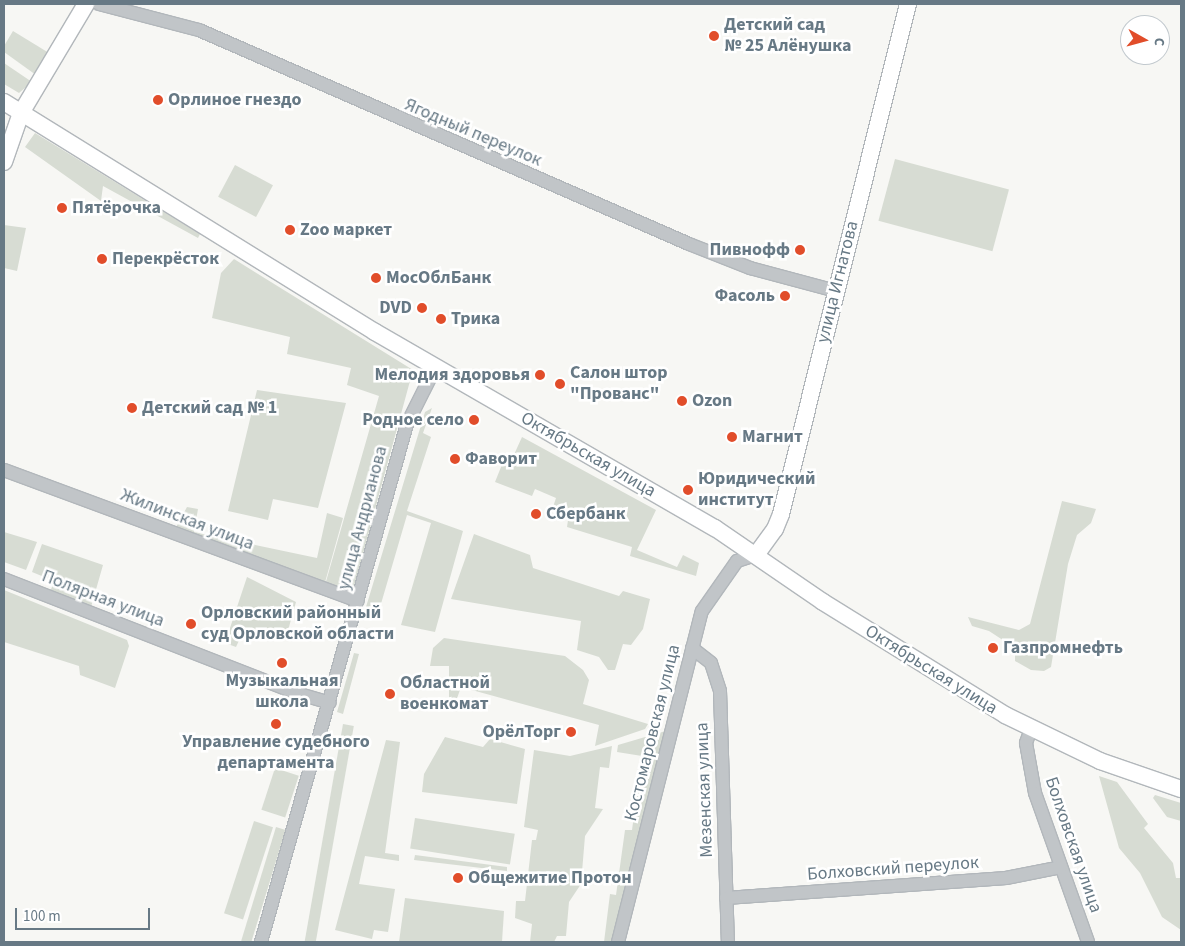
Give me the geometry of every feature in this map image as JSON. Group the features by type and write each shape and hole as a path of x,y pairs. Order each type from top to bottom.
{"main road":[{"path":"4,162 21,113 86,4"},
{"name":"улица Игнатова","path":"756,555 775,529 781,514 908,4"},
{"name":"Октябрьская улица","path":"4,102 435,368 756,555 886,642 1031,729 1100,761 1181,789"}],"street":[{"name":"Ягодный переулок","path":"99,4 199,30 689,244 750,268 836,291"},
{"name":"улица Андрианова","path":"261,942 330,703 407,424 435,368"},
{"name":"Жилинская улица","path":"4,470 358,602"},
{"name":"Костомаровская улица","path":"618,942 702,611 737,561 756,555"},
{"name":"Полярная улица","path":"4,580 296,693 330,703"},
{"name":"Мезенская улица","path":"692,648 711,663 720,691 728,942"},
{"name":"Болховская улица","path":"1031,729 1026,743 1035,793 1088,942"},
{"name":"Болховский переулок","path":"726,898 1006,878 1061,867"}],"shaded area":[{"path":"13,31 49,53 36,75 4,52 4,46"},
{"path":"4,63 32,82 19,93 4,84"},
{"path":"35,133 200,234 198,238 103,186 101,201 25,147"},
{"path":"895,159 1009,190 992,251 878,221"},
{"path":"235,165 273,185 256,217 218,197"},
{"path":"4,225 26,228 17,271 4,268"},
{"path":"234,259 413,370 352,594 325,585 379,396 347,385 351,368 287,354 290,337 212,318 221,273"},
{"path":"257,390 346,403 318,508 273,499 268,520 228,511"},
{"path":"432,408 423,433 431,437 407,511 463,531 435,632 401,625 431,523 407,515 378,614 366,607 425,412"},
{"path":"522,437 656,510 637,550 677,567 683,555 699,563 696,576 630,556 632,547 567,527 568,520 561,518 563,510 553,507 556,498 535,489 532,496 495,482 505,457 512,459"},
{"path":"1062,501 1096,509 1091,523 1077,535 1068,564 1051,667 1044,671 1031,670 1015,661 1015,648 989,631 972,626 968,617 1019,630 1030,624"},
{"path":"187,507 198,509 194,532 317,558 327,513 343,518 324,586 175,529"},
{"path":"4,532 37,542 26,570 4,562"},
{"path":"474,534 530,555 533,568 619,596 623,591 650,599 643,629 631,645 623,644 615,670 608,670 599,657 577,650 581,621 451,599"},
{"path":"42,544 103,565 89,614 48,598 54,581 32,572"},
{"path":"247,577 296,602 287,634 282,639 242,634 236,647 225,643"},
{"path":"4,590 127,640 129,646 115,688 80,675 79,666 4,642"},
{"path":"444,638 565,656 583,670 589,680 583,704 648,724 645,729 595,746 599,725 461,687 454,707 449,704 449,666 430,666 433,648"},
{"path":"354,653 359,654 343,714 337,712"},
{"path":"343,724 354,726 316,942 305,942"},
{"path":"669,730 613,942 604,942 610,894 616,895 625,830 632,830 642,756 617,752 618,745"},
{"path":"445,737 483,747 490,739 525,749 517,804 422,792 424,774"},
{"path":"386,740 400,742 385,853 399,855 399,861 365,856 359,884 395,889 388,932 374,930 372,939 335,930"},
{"path":"612,746 609,768 600,767 595,808 603,809 585,836 581,884 569,902 566,936 557,936 554,942 530,942 532,924 515,918 516,901 525,901 532,840 536,840 538,830 524,827 534,750 570,756"},
{"path":"275,768 299,776 285,818 261,810"},
{"path":"1099,776 1117,782 1148,824 1144,828 1173,863 1176,878 1181,878 1181,930 1162,917 1140,873 1119,848"},
{"path":"1155,795 1181,803 1181,821 1167,817 1153,798"},
{"path":"415,818 515,834 510,864 410,849"},
{"path":"254,821 273,827 243,919 224,913"},
{"path":"276,827 286,830 251,942 241,941"},
{"path":"415,855 507,867 507,871 414,860"},
{"path":"405,898 504,911 502,942 399,942"}],"place":[{"name":"Детский сад № 25 Алёнушка","path":"714,36"},
{"name":"Орлиное гнездо","path":"158,100"},
{"name":"Пятёрочка","path":"62,208"},
{"name":"Zoo маркет","path":"290,230"},
{"name":"Пивнофф","path":"800,250"},
{"name":"Перекрёсток","path":"102,259"},
{"name":"МосОблБанк","path":"376,278"},
{"name":"Фасоль","path":"785,296"},
{"name":"DVD","path":"422,308"},
{"name":"Трика","path":"441,319"},
{"name":"Мелодия здоровья","path":"540,375"},
{"name":"Салон штор \"Прованс\"","path":"560,384"},
{"name":"Ozon","path":"682,401"},
{"name":"Детский сад № 1","path":"132,408"},
{"name":"Родное село","path":"474,420"},
{"name":"Магнит","path":"732,437"},
{"name":"Фаворит","path":"455,459"},
{"name":"Юридический институт","path":"688,490"},
{"name":"Сбербанк","path":"536,514"},
{"name":"Орловский районный суд Орловской области","path":"191,624"},
{"name":"Газпромнефть","path":"993,648"},
{"name":"Музыкальная школа","path":"282,663"},
{"name":"Областной военкомат","path":"390,694"},
{"name":"Управление судебного департамента","path":"276,724"},
{"name":"ОрёлТорг","path":"571,732"},
{"name":"Общежитие Протон","path":"458,878"}]}
